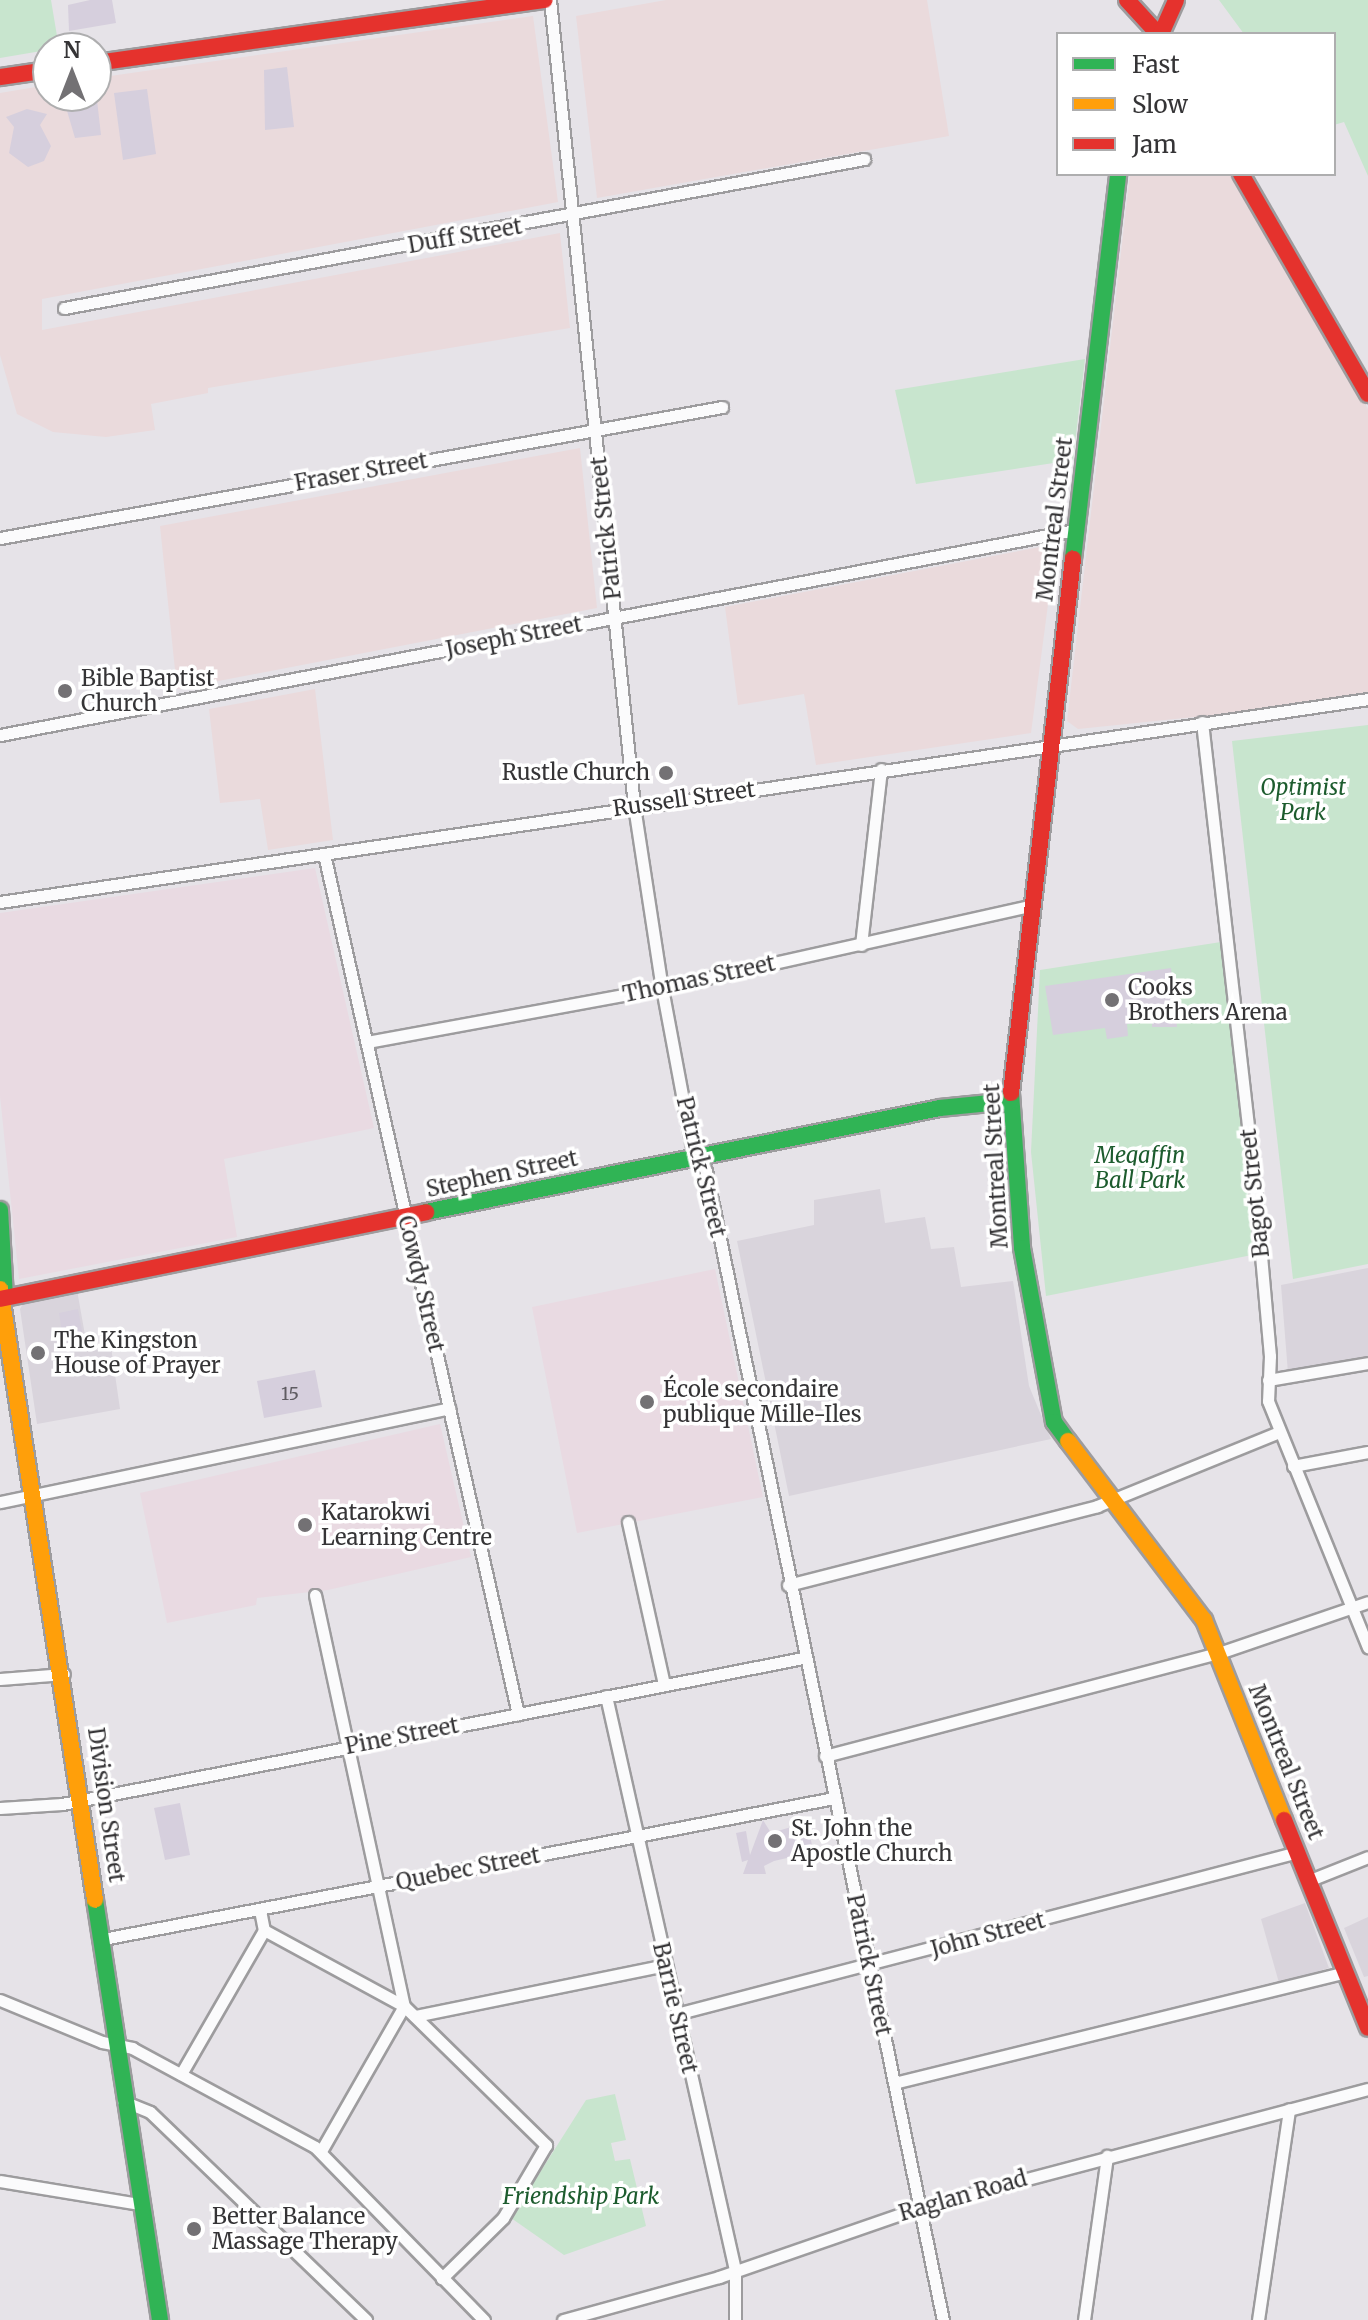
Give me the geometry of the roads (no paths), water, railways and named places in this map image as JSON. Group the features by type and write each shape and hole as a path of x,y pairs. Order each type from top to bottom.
{"main road":[{"path":"112,61 548,0"},
{"path":"1127,0 1158,32"},
{"path":"1161,32 1176,0"},
{"path":"0,77 32,72"},
{"name":"Montreal Street","path":"1118,176 1029,906 1010,1101 1022,1248 1046,1398 1070,1449 1179,1580 1219,1653 1368,2028"},
{"path":"1242,176 1368,394"},
{"name":"Stephen Street","path":"2,1295 940,1108 1010,1101"},
{"name":"Division Street","path":"0,1210 9,1283 2,1295 6,1341 36,1498 84,1799 123,2101 160,2320"}],"street":[{"name":"Patrick Street","path":"548,0 574,216 634,806 662,988 698,1157 706,1171 803,1658 943,2320"},
{"name":"Duff Street","path":"64,308 574,216 864,159"},
{"name":"Fraser Street","path":"0,538 722,407"},
{"name":"Joseph Street","path":"0,735 1075,530"},
{"name":"Russell Street","path":"0,902 1050,743 1368,699"},
{"name":"Bagot Street","path":"1202,722 1254,1177 1268,1380 1279,1432 1368,1647"},
{"path":"861,945 881,769"},
{"name":"Cowdy Street","path":"324,854 518,1714"},
{"name":"Thomas Street","path":"367,1042 662,988 1029,906"},
{"path":"1268,1380 1368,1363"},
{"path":"0,1502 36,1498 449,1408"},
{"path":"788,1585 1111,1500 1279,1432"},
{"path":"1293,1466 1368,1452"},
{"path":"628,1522 664,1685"},
{"path":"315,1595 404,2006 321,2151"},
{"path":"825,1756 1219,1653 1368,1602"},
{"name":"Pine Street","path":"0,1808 84,1799 803,1658"},
{"path":"0,1679 64,1674"},
{"name":"Barrie Street","path":"606,1696 735,2270 735,2320"},
{"name":"Quebec Street","path":"103,1939 834,1798"},
{"name":"John Street","path":"676,2014 1298,1852"},
{"path":"1310,1880 1368,1857"},
{"path":"181,2074 264,1930 260,1910"},
{"path":"264,1930 404,2006 546,2145 503,2218 442,2278"},
{"path":"415,2016 666,1965"},
{"path":"894,2083 1346,1972"},
{"path":"0,2000 117,2045 181,2074 321,2151 484,2320"},
{"name":"Raglan Road","path":"563,2320 735,2270 921,2207 1368,2089"},
{"path":"123,2101 150,2112 366,2320"},
{"path":"1258,2320 1289,2109"},
{"path":"1084,2320 1107,2156"},
{"path":"0,2181 139,2204"}],"place":[{"name":"Bible Baptist Church","path":"65,691"},
{"name":"Rustle Church","path":"666,773"},
{"name":"Cooks Brothers Arena","path":"1112,1000"},
{"name":"The Kingston House of Prayer","path":"38,1353"},
{"name":"École secondaire publique Mille-Iles","path":"647,1402"},
{"name":"Katarokwi Learning Centre","path":"305,1525"},
{"name":"St. John the Apostle Church","path":"775,1841"},
{"name":"Better Balance Massage Therapy","path":"194,2229"}],"park label":[{"name":"Optimist Park","path":"1303,800"},
{"name":"Megaffin Ball Park","path":"1140,1168"},
{"name":"Friendship Park","path":"581,2197"}]}
